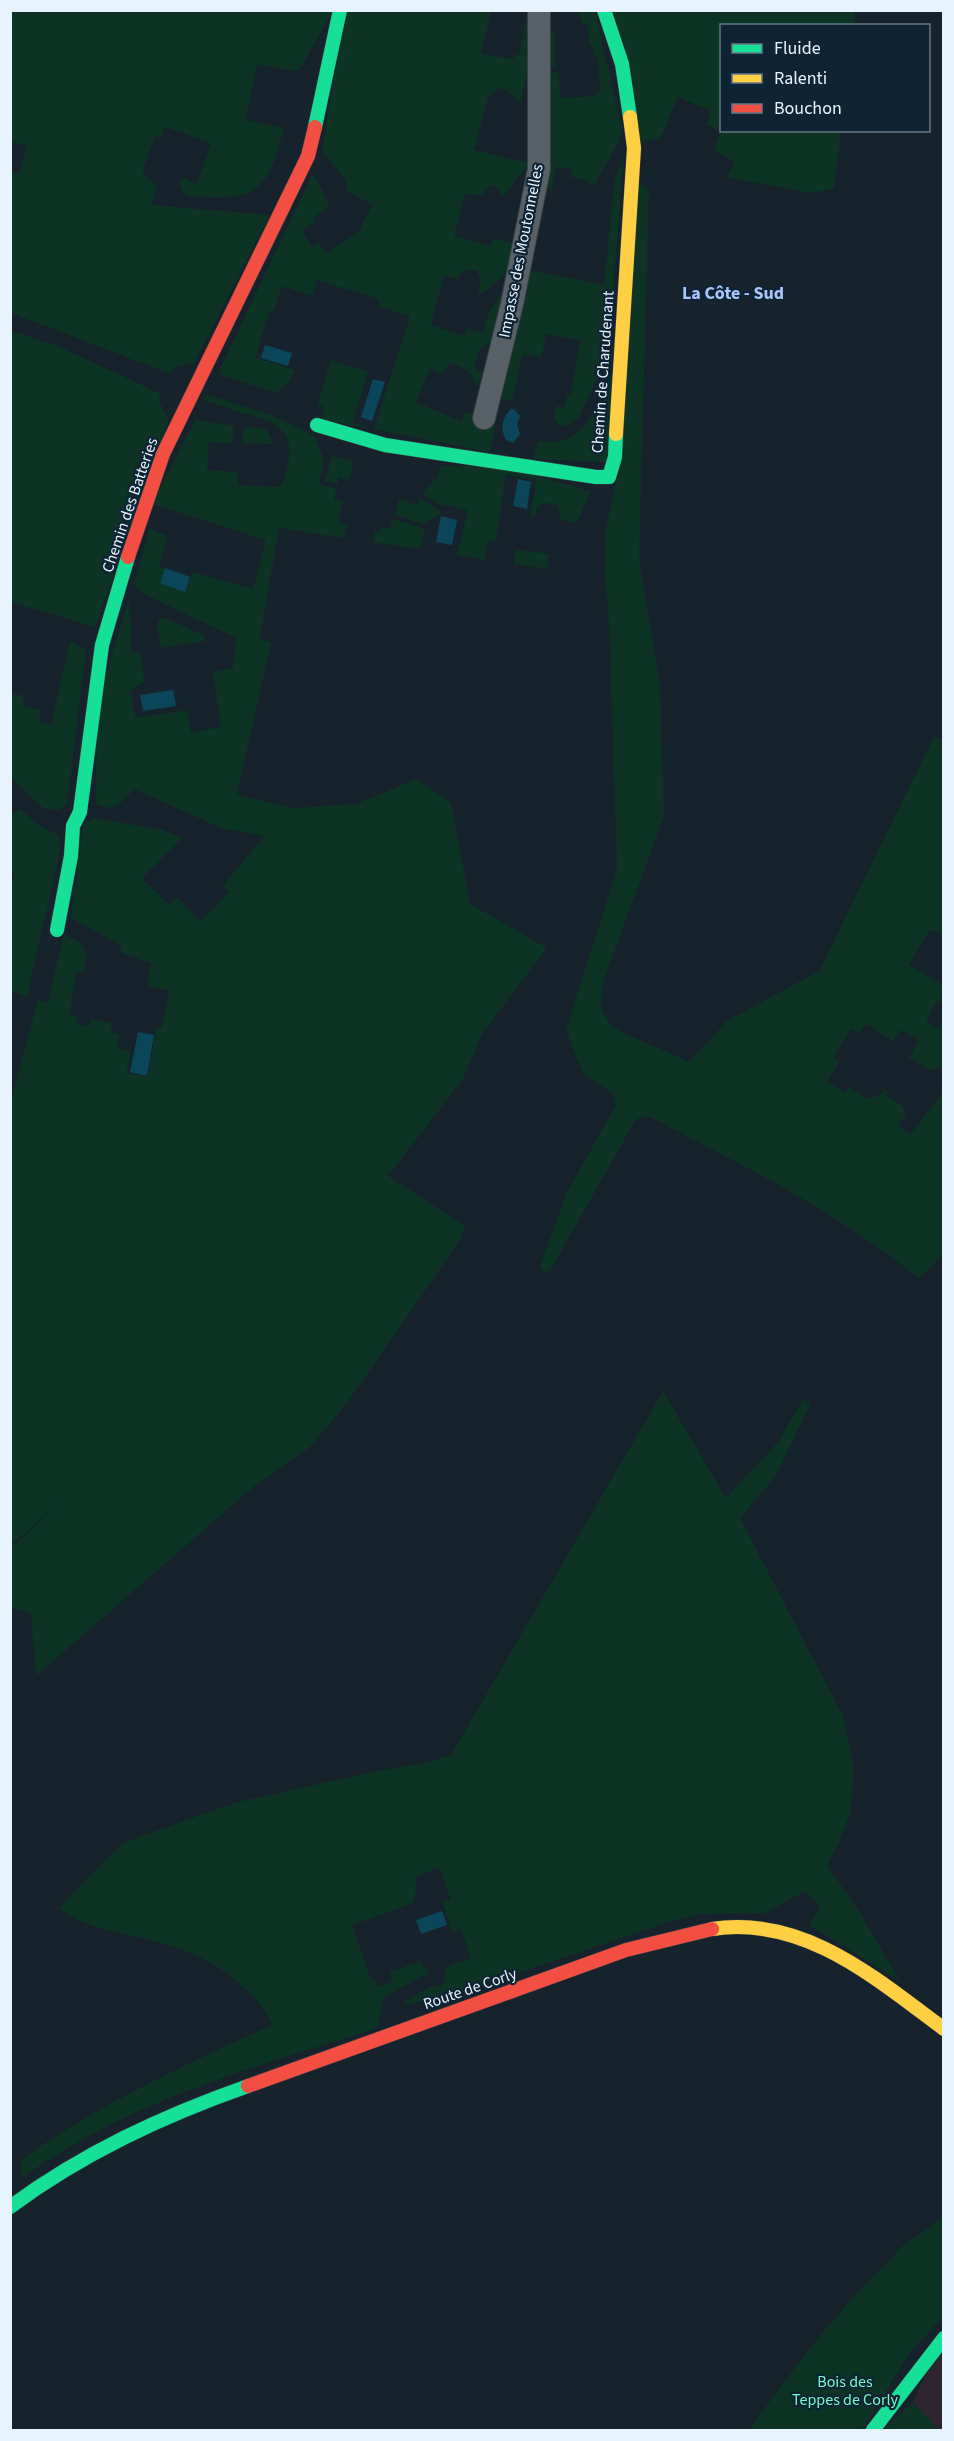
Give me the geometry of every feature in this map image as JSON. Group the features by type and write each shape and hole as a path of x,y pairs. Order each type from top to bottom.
{"street":[{"name":"Chemin des Batteries","path":"57,930 71,856 73,826 80,812 93,693 104,632 162,454 308,156 329,70 340,10"},
{"name":"Impasse des Moutonnelles","path":"484,418 512,304 539,169 539,10"},
{"name":"Chemin de Charudenant","path":"317,425 391,447 498,459 596,477 609,477 615,457 634,148 622,64 604,10"},
{"name":"Route de Corly","path":"10,2207 92,2151 142,2126 394,2033 687,1933 751,1927 782,1931 819,1944 847,1959 944,2029"},
{"path":"873,2430 944,2338"}],"shaded area":[{"path":"943,2338 943,2430 939,2430 913,2402"}],"green space":[{"path":"10,11 333,11 300,69 294,71 257,64 246,120 284,128 271,168 255,189 230,197 188,196 181,189 180,181 184,178 197,184 211,143 165,127 161,138 155,136 142,172 157,187 151,205 270,215 194,363 175,367 171,374 11,313 11,171 19,174 27,147 11,141"},
{"path":"345,11 491,11 481,54 514,59 514,55 519,55 528,11 530,53 528,57 531,57 520,103 507,90 499,88 488,98 474,150 527,163 525,169 503,197 494,185 486,189 483,195 465,194 454,236 491,246 493,238 515,244 512,254 507,269 499,280 478,295 481,281 477,271 468,269 460,274 459,279 444,275 431,325 465,336 466,328 483,333 489,312 501,295 505,296 496,337 479,350 474,366 483,374 476,388 471,374 459,366 449,364 443,374 430,369 416,402 461,421 465,412 496,422 490,452 321,419 325,407 317,405 331,360 368,372 353,423 374,429 410,316 378,306 379,299 317,280 312,296 282,286 274,311 270,310 255,358 295,370 290,381 276,393 221,375 219,371 312,175 316,178 330,206 313,218 315,222 302,231 312,247 318,243 327,253 359,231 372,205 347,190 346,180 322,151"},
{"path":"577,11 595,11 622,130 616,147 594,186 585,180 571,177 572,169 556,167 552,190 544,188 551,120 549,73 559,72 560,98 596,96 595,92 600,91 598,57 594,57 593,45 589,45 588,24 583,24"},
{"path":"610,11 855,11 854,24 720,24 720,131 706,124 711,111 678,97 660,139 641,141"},
{"path":"548,30 554,30 555,67 549,68"},
{"path":"721,132 841,132 834,188 811,193 726,177 735,163 714,149"},
{"path":"624,157 607,358 579,417 569,425 560,426 554,419 556,406 564,407 567,394 571,394 580,340 546,334 541,358 523,354 512,401 501,398 529,270 604,285 615,179"},
{"path":"637,183 649,189 639,560 660,685 664,816 602,985 601,1010 613,1028 689,1062 727,1021 819,971 934,737 943,739 943,934 942,936 930,929 909,965 943,985 940,1003 937,1001 926,1021 938,1029 940,1026 943,1028 943,1064 941,1068 930,1070 909,1058 919,1040 900,1030 893,1041 866,1024 859,1034 851,1029 834,1057 840,1061 827,1081 845,1093 849,1087 868,1099 880,1095 884,1089 888,1091 886,1096 902,1105 906,1114 898,1126 910,1135 943,1092 943,1255 919,1278 855,1231 788,1190 648,1116 636,1119 550,1271 544,1272 540,1266 567,1192 615,1107 615,1101 609,1091 585,1074 566,1030 617,869 609,621 605,577 606,529 621,459"},
{"path":"10,330 60,347 161,394 158,400 169,419 95,627 11,602"},
{"path":"616,364 607,462 533,459 538,441 555,442 569,438 581,430 597,407"},
{"path":"206,394 271,415 313,435 324,459 319,484 336,488 334,499 343,501 338,523 347,525 344,538 279,528 260,638 271,643 237,795 294,808 356,804 417,779 451,803 470,904 547,948 482,1034 463,1079 388,1176 465,1226 458,1243 347,1403 310,1447 252,1488 36,1676 31,1613 11,1608 11,1548 62,1501 11,1545 11,1100 38,1000 48,1003 64,934 79,942 87,954 84,973 76,972 70,1014 77,1016 76,1024 89,1027 91,1019 112,1023 110,1032 120,1034 117,1048 131,1051 126,1073 148,1077 156,1028 162,1028 169,991 147,986 151,963 122,953 120,945 71,918 83,824 94,818 163,830 182,838 142,878 169,905 177,897 200,921 229,892 223,886 264,836 221,828 134,789 113,807 96,804 97,704 129,600 132,653 141,653 144,681 131,691 135,718 187,710 191,733 221,727 213,672 233,668 236,638 142,593 134,585 149,529 168,536 159,566 165,568 160,583 185,591 193,572 253,589 266,540 152,504 195,420 234,426 233,443 209,442 207,470 238,472 238,485 279,487 282,483 289,458 288,440 285,435 271,422 203,400"},
{"path":"244,426 266,429 274,444 242,443"},
{"path":"332,456 354,461 349,480 339,477 337,484 325,481"},
{"path":"441,466 500,466 590,491 577,523 561,520 558,506 546,502 537,507 535,517 530,516 537,480 506,474 496,541 488,540 485,560 457,555 468,511 444,504 443,507 422,494 438,476"},
{"path":"420,498 441,511 441,514 427,521 426,525 395,515 399,499 418,505"},
{"path":"392,519 425,529 420,549 373,542 375,531 379,532 380,527 390,529"},
{"path":"516,550 549,554 547,569 514,564"},
{"path":"165,618 204,635 205,641 161,648 157,624 160,619"},
{"path":"70,641 86,650 67,804 58,810 43,808 11,778 10,693 24,696 22,706 41,710 39,722 51,725"},
{"path":"20,809 38,825 59,835 60,850 27,997 11,991 10,879 15,875 11,870 11,813"},
{"path":"663,1391 726,1498 778,1442 803,1400 811,1403 775,1477 740,1518 843,1716 854,1767 851,1811 838,1845 827,1865 860,1913 900,1981 809,1925 820,1906 806,1891 765,1913 701,1914 669,1922 458,1993 405,2005 404,2002 428,1988 444,1984 446,1967 471,1958 461,1929 452,1932 442,1901 451,1900 439,1867 416,1877 415,1897 411,1904 352,1925 371,1979 374,1978 378,1987 393,1981 390,1972 421,1961 424,1969 429,1967 427,1974 387,1995 383,2000 378,2026 374,2029 236,2073 148,2107 105,2127 22,2178 21,2160 81,2121 175,2071 272,2025 264,2009 256,2000 214,1964 170,1946 82,1922 59,1908 121,1844 144,1835 238,1802 372,1772 425,1763 451,1755"},
{"name":"Bois des Teppes de Corly","path":"943,2217 943,2317 909,2354 862,2430 749,2430 800,2362 855,2296 895,2256 896,2251"},
{"path":"913,2402 939,2430 884,2430"}],"water":[{"path":"265,345 292,353 288,366 261,358"},
{"path":"373,379 385,382 372,421 361,417"},
{"path":"511,409 514,409 520,416 517,424 520,434 513,443 506,440 503,427 504,419"},
{"path":"518,479 531,482 527,509 513,506"},
{"path":"441,516 457,520 452,545 436,542"},
{"path":"165,568 190,577 185,592 160,583"},
{"path":"173,690 176,706 143,711 140,695"},
{"path":"138,1032 154,1035 147,1076 130,1072"},
{"path":"442,1911 447,1925 421,1934 416,1920"}],"traffic: fast":[{"path":"315,127 340,10"},
{"path":"604,10 622,64 630,117"},
{"path":"317,425 385,445 596,477 609,477 615,457 616,434"},
{"path":"57,930 71,856 73,826 80,812 102,645 128,557"},
{"path":"10,2207 66,2170 124,2137 248,2086"},
{"path":"873,2430 944,2338"}],"traffic: slow":[{"path":"616,434 634,148 630,117"},
{"path":"712,1929 746,1927 777,1932 808,1941 865,1971 944,2029"}],"traffic: jam":[{"path":"128,557 163,454 308,156 315,127"},
{"path":"248,2086 626,1950 712,1929"}],"district":[{"name":"La Côte - Sud","path":"733,293"}]}
